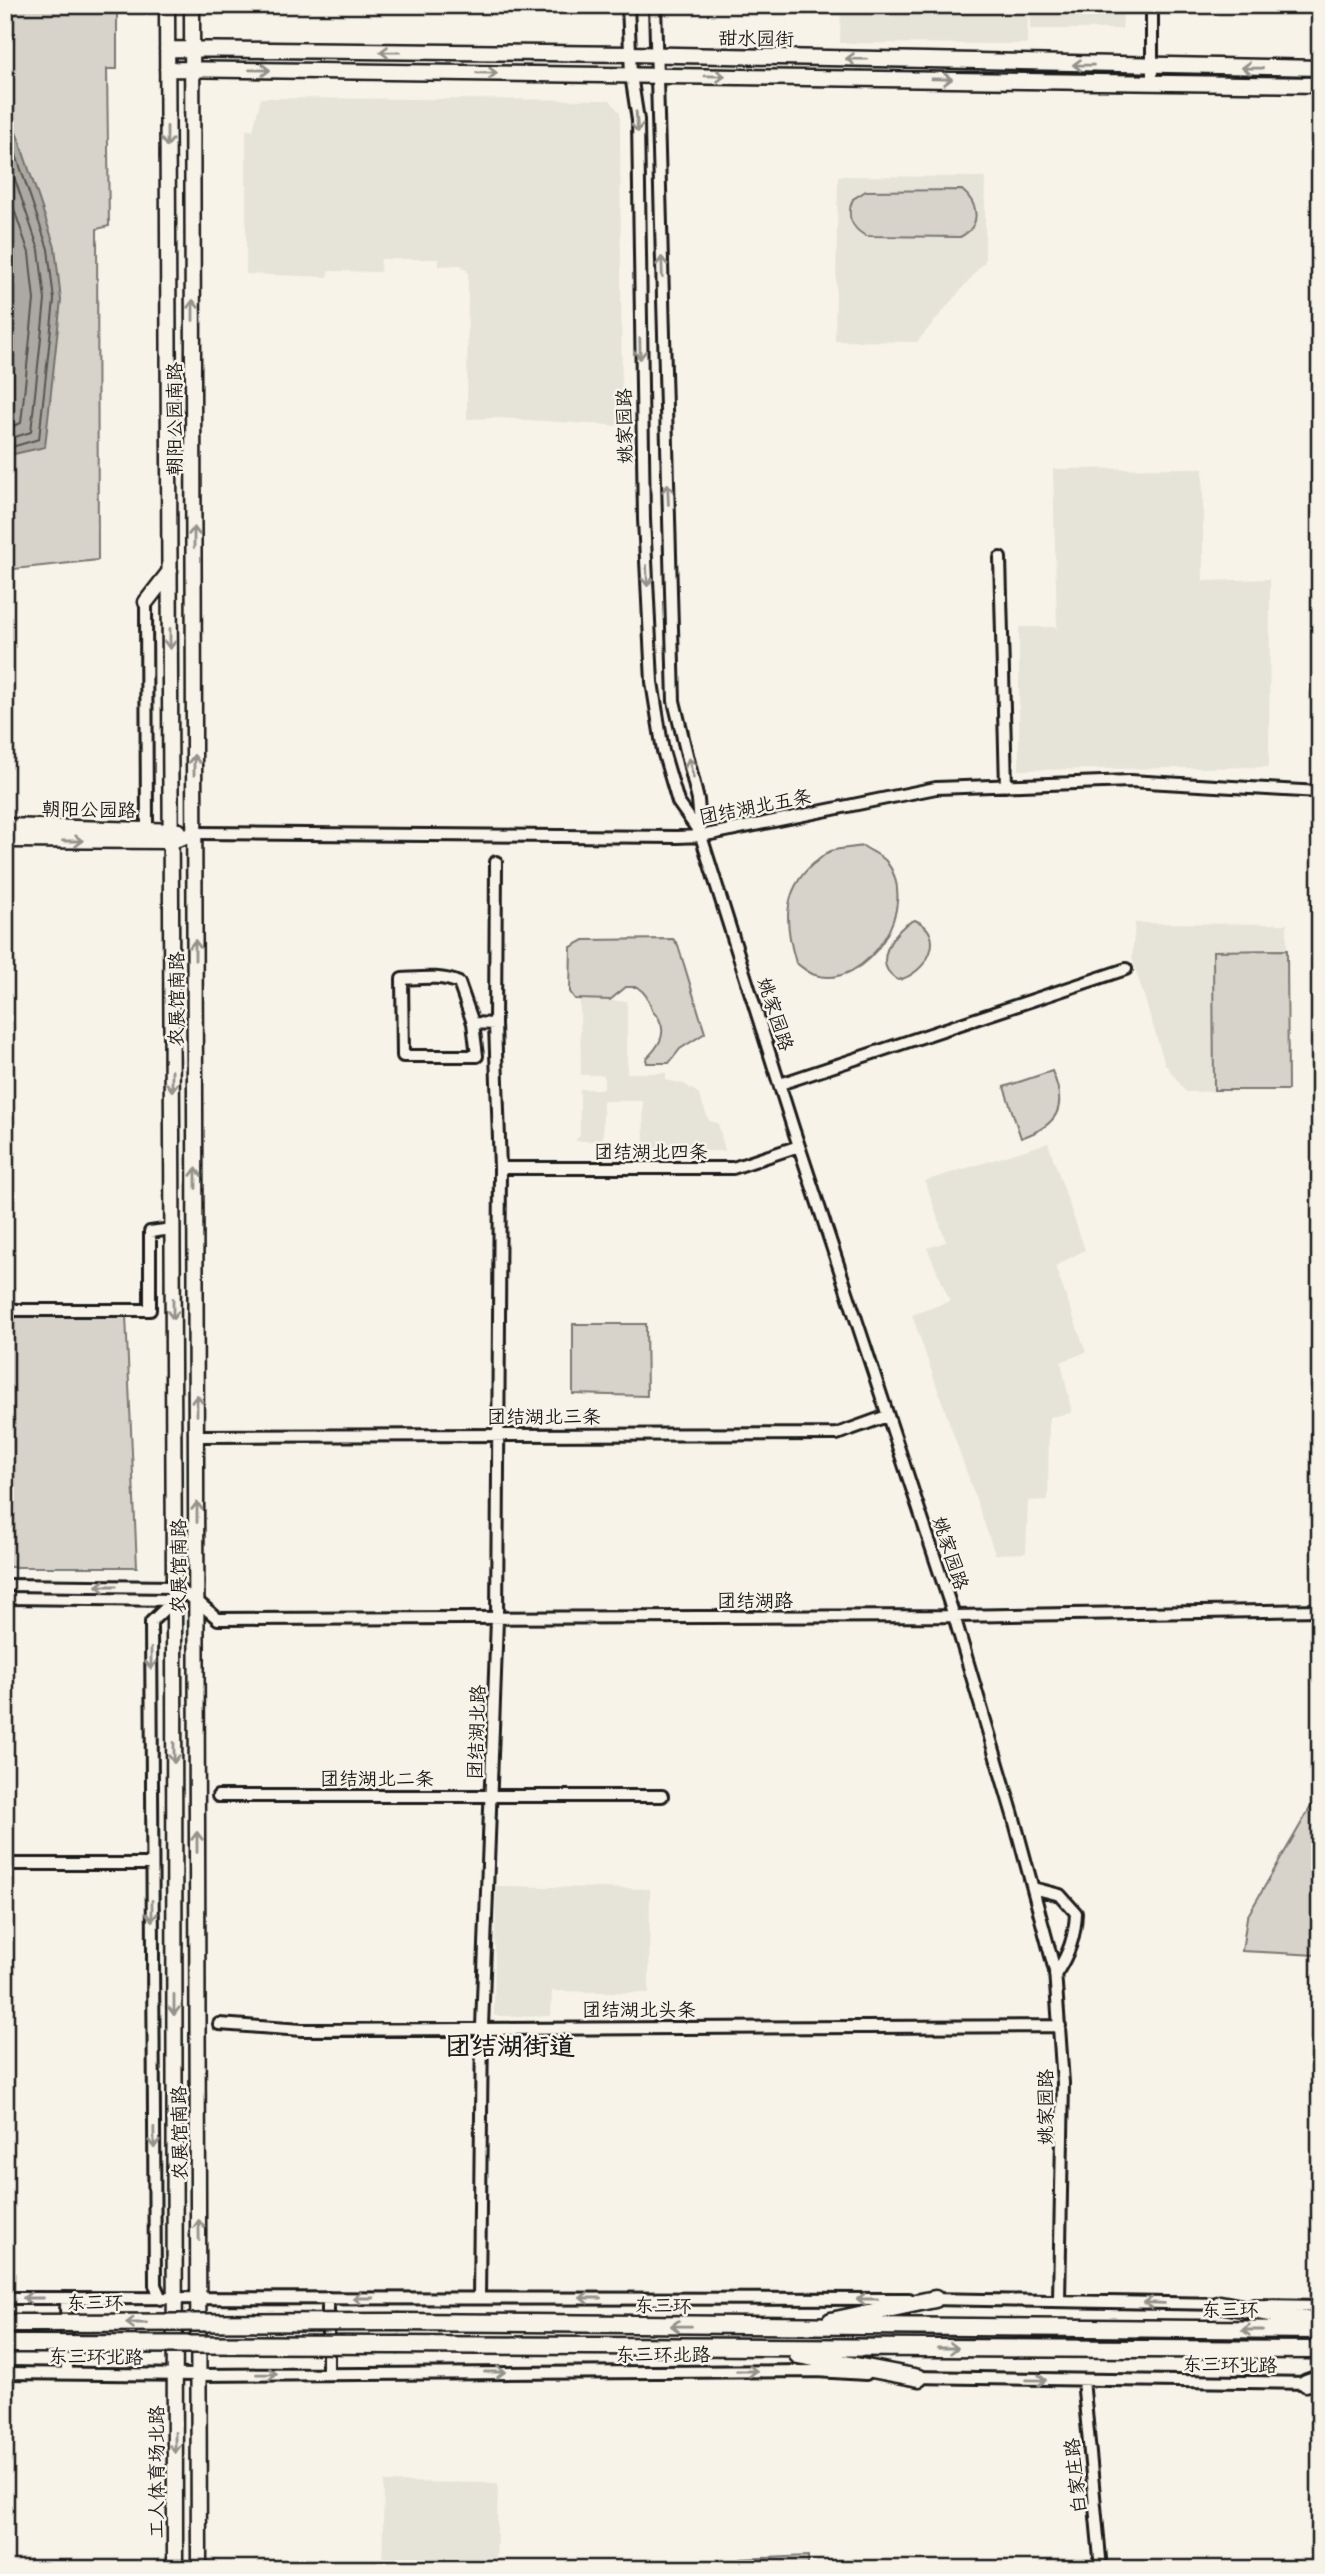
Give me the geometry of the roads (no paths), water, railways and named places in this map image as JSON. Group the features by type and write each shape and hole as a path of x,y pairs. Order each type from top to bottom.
{"highway":[{"path":"798,2328 935,2299"},
{"path":"1220,2304 1320,2323"},
{"name":"东三环","path":"5,2323 400,2322 798,2328 1320,2330"},
{"path":"5,2344 1320,2350"},
{"path":"757,2347 919,2378"}],"main road":[{"name":"朝阳公园南路","path":"167,5 171,836"},
{"name":"朝阳公园南路","path":"192,5 195,833"},
{"name":"甜水园街","path":"167,50 656,54 1320,68"},
{"name":"甜水园街","path":"167,69 1320,85"},
{"path":"146,602 170,571"},
{"name":"朝阳公园路","path":"5,826 146,829 171,836"},
{"path":"171,836 195,833"},
{"name":"农展馆南路","path":"195,833 199,2375"},
{"name":"农展馆南路","path":"168,2299 174,1593 171,836"},
{"name":"朝阳公园路","path":"5,840 171,836"},
{"name":"工人体育场北路","path":"168,2299 174,2374 175,2569"},
{"path":"199,2375 200,2569"}],"street":[{"name":"姚家园路","path":"628,5 631,75 638,120 643,493 652,682 663,751 678,803 701,836"},
{"name":"姚家园路","path":"656,5 674,701 698,800 701,836 799,1146 954,1616 1033,1888 1055,1975 1063,2083 1059,2300"},
{"path":"1152,84 1153,5"},
{"path":"1000,558 1006,786"},
{"path":"146,602 146,829"},
{"name":"团结湖北五条","path":"195,833 701,836 936,788 1130,781 1320,792"},
{"name":"团结湖北路","path":"479,2298 482,2027 497,1619 500,1168 495,1024 496,862"},
{"path":"780,1084 1126,969"},
{"path":"402,979 451,979 459,983 473,1023 477,1056 403,1056 402,979"},
{"path":"473,1023 495,1024"},
{"name":"团结湖北四条","path":"500,1168 733,1168 799,1146"},
{"path":"5,1306 16,1310 150,1310 150,1232 172,1228"},
{"name":"团结湖北三条","path":"197,1436 838,1434 887,1416"},
{"path":"5,1585 174,1593"},
{"path":"5,1598 174,1593"},
{"name":"团结湖路","path":"174,1593 197,1601 218,1619 954,1616 1320,1610"},
{"name":"农展馆南路","path":"168,2299 155,2285 151,1622 174,1593"},
{"name":"团结湖北二条","path":"218,1796 662,1796"},
{"path":"5,1864 152,1864"},
{"path":"1033,1888 1059,1895 1076,1913 1075,1935 1068,1955 1055,1975"},
{"name":"团结湖北头条","path":"219,2024 302,2030 1060,2026"},
{"path":"5,2298 935,2299 1320,2306"},
{"path":"66,2298 67,2373"},
{"path":"328,2298 328,2373"},
{"name":"东三环北路","path":"5,2373 199,2375 816,2371 919,2378 1315,2381"},
{"name":"白家庄路","path":"1083,2380 1101,2569"}],"water":[{"path":"5,122 14,128 18,137 55,247 61,300 45,447 5,456"}],"district":[{"name":"团结湖街道","path":"510,2046"}]}
